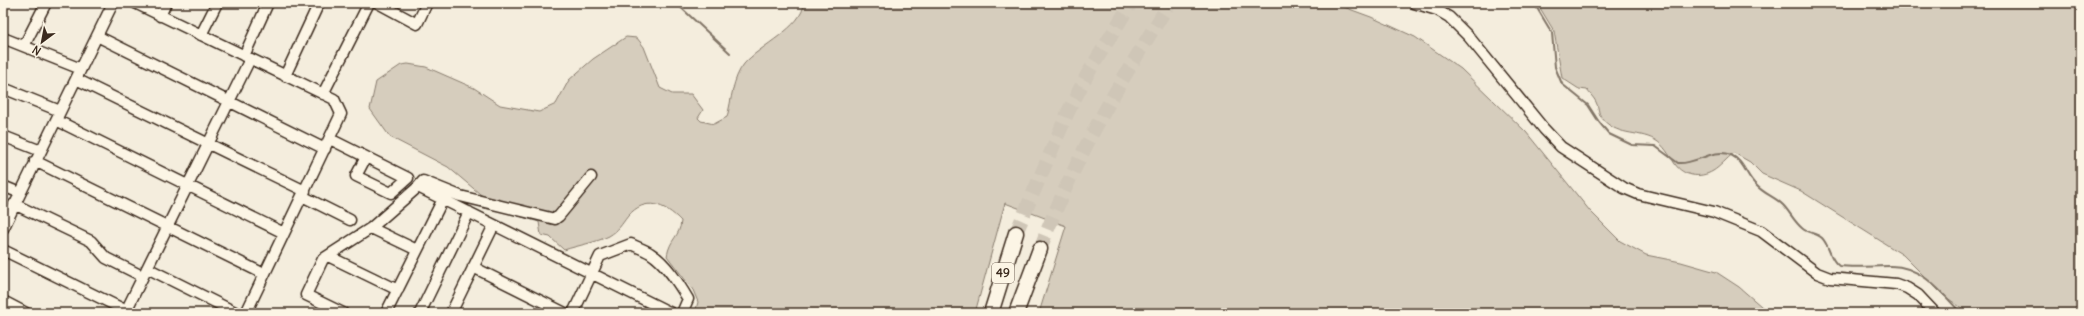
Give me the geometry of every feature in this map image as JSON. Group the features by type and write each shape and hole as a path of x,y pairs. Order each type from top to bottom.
{"highway":[{"name":"49","path":"991,313 1016,232"},
{"name":"49","path":"1016,313 1040,249"}],"street":[{"path":"24,46 46,3"},
{"path":"3,229 113,3"},
{"path":"135,3 334,99 341,114 330,140 246,313"},
{"path":"160,16 166,3"},
{"path":"201,35 217,3"},
{"path":"3,250 127,312 144,272 231,101 268,3"},
{"path":"285,76 319,3"},
{"path":"323,94 369,3"},
{"path":"378,3 417,24 427,3"},
{"path":"1414,3 1437,10 1449,17 1469,37 1544,129 1561,147 1624,188 1638,194 1714,212 1762,231 1817,273 1830,278 1896,284 1907,288 1918,295 1935,313"},
{"path":"97,36 231,101 325,150"},
{"path":"3,38 24,46 78,74 350,220"},
{"path":"3,88 58,115 188,185 284,233"},
{"path":"3,136 41,151"},
{"path":"330,140 408,178 391,193 356,176 366,158"},
{"path":"35,161 264,274"},
{"path":"342,313 306,295 323,259 370,228 423,182 460,196 555,219 590,177"},
{"path":"3,186 20,192"},
{"path":"418,187 592,272 671,313"},
{"path":"386,313 443,199"},
{"path":"14,204 91,241 106,258 144,272 237,313"},
{"path":"420,313 469,212"},
{"path":"452,313 494,225"},
{"path":"370,228 417,250"},
{"path":"573,313 600,256 631,244 658,259 682,288 688,299 682,313"},
{"path":"328,256 398,290"},
{"path":"473,267 566,313"},
{"path":"3,301 26,313"}],"shaded area":[{"path":"804,3 1333,3 1371,17 1415,37 1461,69 1526,132 1590,211 1620,241 1646,255 1681,262 1716,272 1739,287 1769,313 1039,313 1066,226 1005,203 975,313 695,313 698,302 693,290 667,256 670,245 679,231 681,221 668,210 655,205 648,204 641,206 628,216 618,229 609,236 564,250 550,237 541,235 539,222 499,210 448,167 390,137 370,109 376,82 401,65 408,64 426,67 474,88 500,105 539,112 556,104 569,80 593,59 626,37 637,38 644,47 660,88 672,94 691,94 703,110 698,118 701,121 714,124 727,117 737,76 744,64 789,28 802,12"},
{"path":"1537,3 2081,3 2081,313 1969,313 1943,295 1903,255 1801,191 1762,174 1750,162 1734,153 1716,169 1708,173 1703,175 1687,174 1678,168 1664,147 1655,140 1613,128 1601,117 1596,102 1587,90 1579,89 1562,78 1554,31"}],"waterway":[{"path":"676,3 730,53"},
{"path":"1534,3 1552,33 1555,67 1562,84 1588,105 1609,134 1632,145 1655,146 1678,163 1684,163 1718,153 1731,155 1739,161 1756,185 1762,191 1783,205 1800,226 1805,230 1818,235 1825,241 1833,260 1839,266 1902,267 1922,276 1939,289 1961,313"}],"tunnel":[{"path":"1016,233 1068,112 1087,75 1131,3"},
{"path":"1040,249 1053,216 1098,123 1132,63 1170,3"}]}
